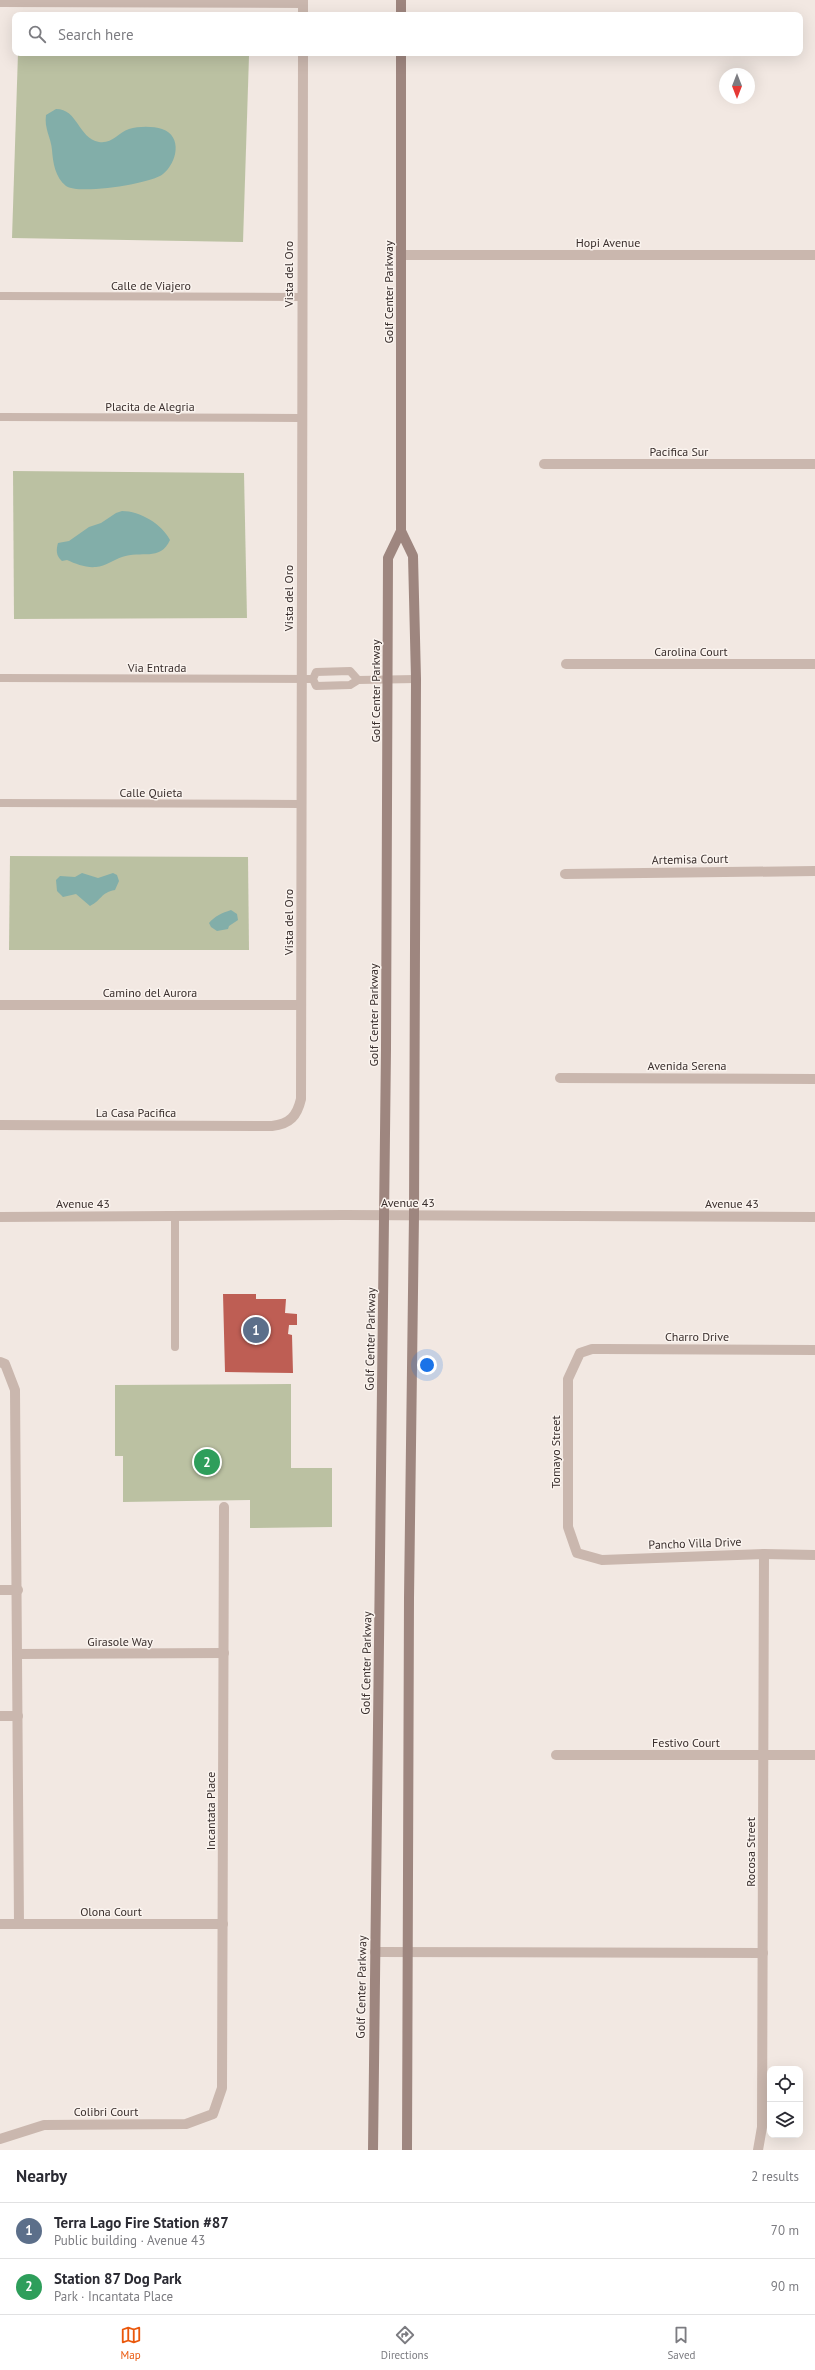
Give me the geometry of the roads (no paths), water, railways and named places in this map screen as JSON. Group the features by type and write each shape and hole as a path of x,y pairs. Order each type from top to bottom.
{"main road":[{"path":"401,0 401,12"},
{"name":"Golf Center Parkway","path":"401,56 401,530 413,556 416,679 414,1214 409,1598 407,2150"},
{"name":"Golf Center Parkway","path":"373,2150 374,1952 384,1214 388,558 401,530"}],"street":[{"name":"Vista del Oro","path":"272,1126 284,1124 293,1118 301,1099 300,418 302,56"},
{"name":"Hopi Avenue","path":"401,254 815,255"},
{"name":"Pacifica Sur","path":"544,464 815,464"},
{"name":"Carolina Court","path":"566,664 815,664"},
{"name":"Artemisa Court","path":"565,874 815,870"},
{"name":"Camino del Aurora","path":"0,1005 300,1005"},
{"name":"Avenida Serena","path":"560,1078 815,1079"},
{"name":"La Casa Pacifica","path":"0,1125 272,1126"},
{"name":"Avenue 43","path":"0,1217 414,1214 815,1217"},
{"name":"Charro Drive","path":"580,1353 592,1349 815,1350"},
{"name":"Tomayo Street","path":"577,1553 568,1527 568,1380 580,1353"},
{"path":"3,1363 14,1390 18,1590 18,1924"},
{"name":"Incantata Place","path":"213,2114 222,2088 224,1507"},
{"name":"Pancho Villa Drive","path":"577,1553 602,1560 764,1554 815,1555"},
{"name":"Rocosa Street","path":"758,2150 762,2127 764,1554"},
{"path":"0,1590 18,1590"},
{"name":"Girasole Way","path":"17,1654 224,1653"},
{"path":"0,1716 18,1716"},
{"name":"Festivo Court","path":"556,1755 815,1755"},
{"name":"Olona Court","path":"0,1924 223,1924"},
{"path":"374,1952 763,1953"},
{"name":"Colibri Court","path":"0,2139 44,2125 186,2124 213,2114"}],"lane":[{"path":"0,3 303,2"},
{"name":"Calle de Viajero","path":"0,296 301,297"},
{"name":"Placita de Alegria","path":"0,418 300,418"},
{"name":"Via Entrada","path":"358,680 350,672 316,672 313,680 316,686 350,685 358,680 416,679"},
{"name":"Via Entrada","path":"0,678 313,680"},
{"name":"Calle Quieta","path":"0,802 301,804"},
{"path":"175,1216 175,1347"}],"water":[{"path":"56,109 63,110 69,114 87,135 99,142 108,141 133,128 150,127 169,132 173,137 176,150 172,163 163,174 156,178 130,185 99,189 73,188 66,186 59,178 55,170 46,125 46,115"},
{"path":"122,511 136,513 156,524 162,529 170,540 166,547 155,553 129,555 96,567 85,566 67,560 62,561 60,559 57,553 58,543 69,541 89,527 101,523 116,513"},
{"path":"82,873 98,878 113,873 117,875 119,881 115,890 106,893 90,906 76,894 63,897 57,891 56,880 60,876 75,877"},
{"path":"231,910 237,914 238,920 229,926 228,929 217,931 211,927 209,923 214,918"}],"place":[{"name":"Terra Lago Fire Station #87","path":"256,1330"},
{"name":"Station 87 Dog Park","path":"207,1462"}]}
